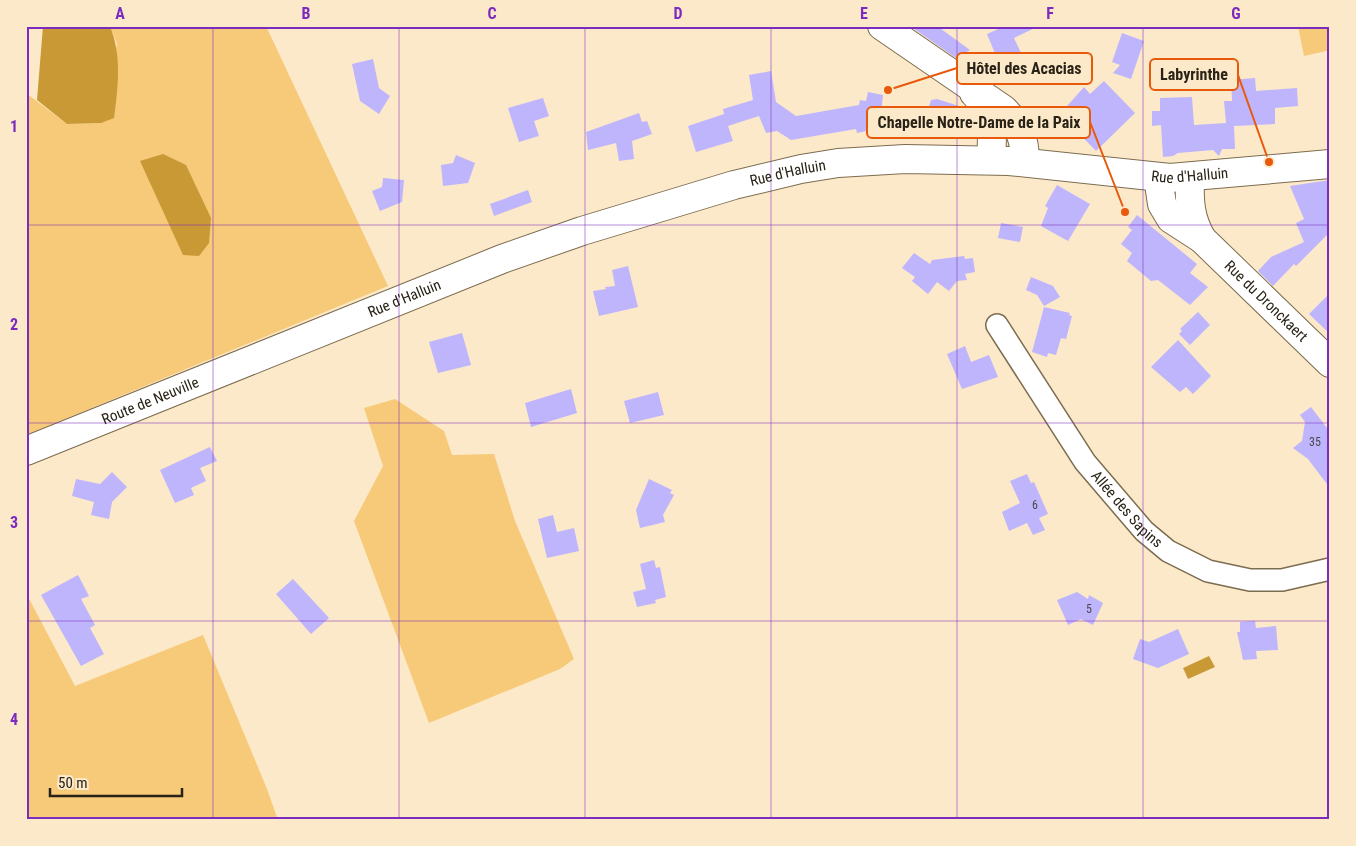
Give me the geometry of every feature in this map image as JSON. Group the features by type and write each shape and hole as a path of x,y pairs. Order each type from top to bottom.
{"main road":[{"path":"882,26 992,101 1012,118 1022,134 1025,161"},
{"path":"966,85 986,107 991,119 993,140 991,160"},
{"name":"Rue d'Halluin","path":"274,351 502,259 582,231 800,168 857,160 991,160 1025,161 1158,177 1190,177 1330,164"},
{"name":"Rue du Dronckaert","path":"1158,177 1160,196 1167,213 1179,225 1202,240 1330,363"},
{"name":"Rue du Dronckaert","path":"1190,177 1190,213 1202,240"},
{"name":"Route de Neuville","path":"26,451 274,351"}],"street":[{"name":"Allée des Sapins","path":"997,324 1085,462 1144,531 1168,551 1208,571 1250,580 1282,580 1330,569"}],"shaded area":[{"path":"43,26 110,26 118,60 118,83 114,118 101,123 67,124 37,100"},
{"path":"110,26 266,26 388,286 26,435 26,93 67,124 101,123 117,44"},
{"path":"1298,26 1330,26 1330,50 1304,56"},
{"path":"163,154 186,165 211,218 209,243 199,256 183,255 140,161"},
{"path":"395,399 444,431 452,455 494,454 515,521 574,659 560,669 429,723 354,521 383,466 364,408"},
{"path":"26,593 75,686 203,635 278,820 26,820"},
{"path":"1209,656 1215,667 1188,679 1183,668"}],"building":[{"path":"910,26 937,26 970,50 956,58"},
{"path":"1005,26 1039,26 1014,38 1021,53 999,63 987,34"},
{"path":"1122,33 1144,41 1131,79 1113,73 1120,65 1112,62"},
{"path":"373,59 379,88 390,96 379,114 360,101 352,64"},
{"path":"771,71 776,102 796,116 859,105 860,100 866,101 868,92 883,95 881,114 919,121 924,109 928,110 931,100 937,99 962,107 951,138 922,138 872,130 857,133 856,129 791,140 777,131 766,133 759,116 728,126 733,141 696,152 688,126 724,114 723,109 753,100 749,75"},
{"path":"1255,78 1256,91 1297,88 1298,106 1275,108 1275,124 1234,126 1235,149 1222,149 1219,156 1213,150 1178,153 1173,156 1163,157 1161,125 1152,126 1152,111 1160,111 1160,98 1192,97 1194,125 1226,123 1224,101 1232,101 1231,80"},
{"path":"1104,81 1135,113 1096,151 1060,114 1084,87 1090,94"},
{"path":"543,98 549,116 534,121 539,136 519,142 508,108"},
{"path":"639,113 642,122 647,121 652,134 632,141 634,159 619,161 616,143 588,150 586,132"},
{"path":"456,155 475,163 468,183 443,186 441,165 453,163"},
{"path":"383,178 404,180 402,202 380,211 372,191 382,187"},
{"path":"1330,180 1330,232 1296,266 1294,264 1273,286 1258,271 1271,257 1304,242 1296,223 1304,219 1290,186"},
{"path":"1057,185 1090,204 1068,241 1041,226 1048,208 1045,206"},
{"path":"528,190 532,202 494,216 490,204"},
{"path":"1137,215 1197,264 1190,273 1208,287 1190,305 1158,280 1151,281 1127,261 1132,253 1121,244 1132,230 1128,227"},
{"path":"1001,223 1023,227 1020,242 998,238"},
{"path":"914,253 930,264 932,260 964,256 965,259 973,258 975,272 965,274 967,280 957,281 949,291 937,282 928,294 912,281 915,277 902,268"},
{"path":"628,266 638,307 599,316 593,291 615,286 612,270"},
{"path":"1031,277 1053,286 1060,297 1044,306 1037,295 1026,290"},
{"path":"1330,293 1330,334 1309,314"},
{"path":"1044,307 1070,313 1069,315 1072,316 1066,339 1061,338 1056,355 1048,353 1047,357 1032,352"},
{"path":"1198,312 1210,325 1190,345 1179,334 1182,331 1180,329"},
{"path":"462,333 471,365 438,373 429,342"},
{"path":"1178,340 1211,376 1193,394 1186,387 1180,392 1151,367"},
{"path":"965,346 971,362 989,355 998,377 962,389 947,354"},
{"path":"571,389 577,413 531,427 525,403"},
{"path":"658,392 664,415 630,423 624,401"},
{"path":"1311,407 1330,432 1330,488 1308,459 1293,448 1302,441 1305,422 1300,415"},
{"path":"210,447 217,461 200,468 206,481 191,488 194,495 175,503 160,470"},
{"path":"112,472 127,487 112,502 109,519 91,515 94,502 72,496 76,479 100,484"},
{"path":"1027,474 1031,483 1034,482 1048,514 1039,518 1045,530 1033,535 1027,523 1009,531 1002,512 1020,503 1010,481"},
{"path":"649,479 672,490 670,493 674,495 663,515 665,522 640,528 636,510"},
{"path":"553,515 557,532 574,528 579,551 547,558 538,519"},
{"path":"654,560 656,568 660,567 666,597 655,600 656,603 637,607 633,592 646,589 640,564"},
{"path":"78,575 89,596 81,599 95,625 90,628 104,654 81,666 41,595"},
{"path":"293,579 329,618 311,634 276,594"},
{"path":"1077,592 1088,599 1089,595 1103,603 1093,625 1081,619 1068,625 1057,600"},
{"path":"1255,621 1256,628 1276,626 1278,650 1256,651 1257,659 1243,660 1237,632 1240,632 1240,622"},
{"path":"1178,629 1189,654 1158,668 1133,659 1140,639 1149,642"}],"place":[{"name":"Hôtel des Acacias","path":"888,90"},
{"name":"Labyrinthe","path":"1269,162"},
{"name":"Chapelle Notre-Dame de la Paix","path":"1125,212"}]}
